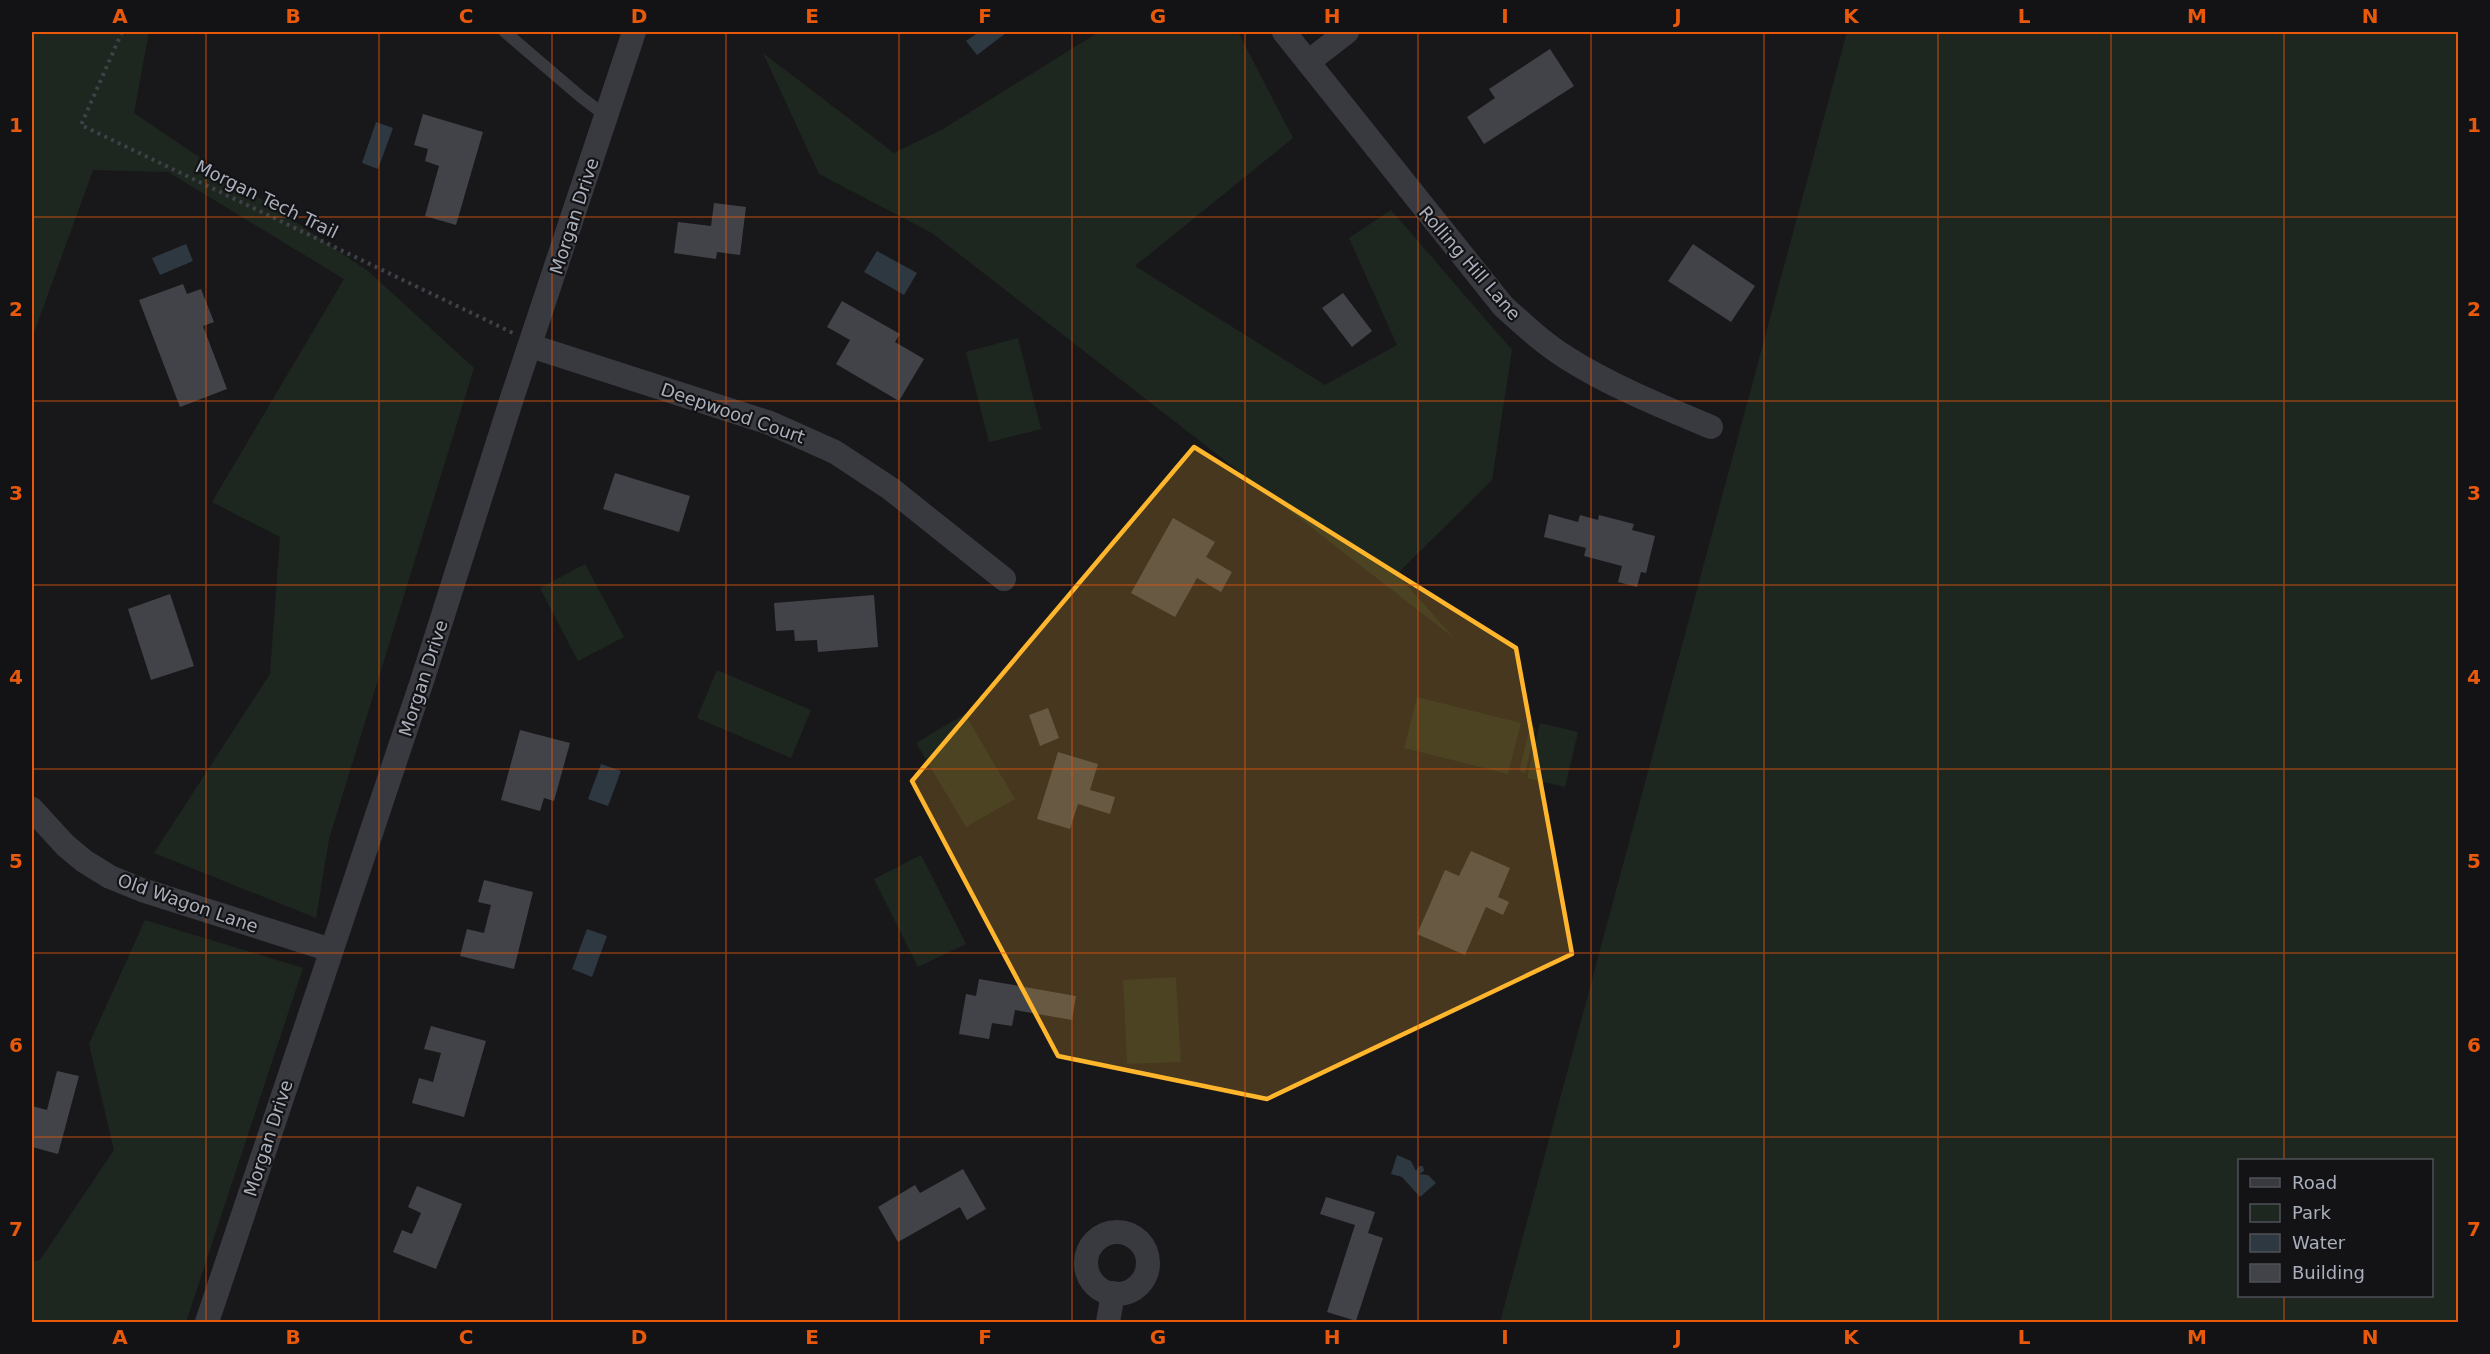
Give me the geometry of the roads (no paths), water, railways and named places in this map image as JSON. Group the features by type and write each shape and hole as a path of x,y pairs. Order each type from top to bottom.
{"street":[{"name":"Morgan Drive","path":"207,1323 423,678 634,32"},
{"name":"Rolling Hill Lane","path":"1284,32 1503,306 1567,358 1622,387 1711,427"},
{"path":"1308,62 1347,32"},
{"name":"Deepwood Court","path":"532,344 770,423 835,452 891,489 1004,579"},
{"name":"Old Wagon Lane","path":"32,809 65,845 84,861 110,877 142,890 331,950"},
{"path":"1108,1323 1113,1293"}],"lane":[{"path":"505,32 606,116"}],"water":[{"path":"979,32 1006,33 977,55 966,41"},
{"path":"376,122 393,128 378,169 362,163"},
{"path":"186,244 193,261 160,275 152,258"},
{"path":"877,251 917,273 904,295 864,272"},
{"path":"601,764 621,771 608,806 588,799"},
{"path":"587,929 607,936 592,977 572,969"},
{"path":"1397,1155 1411,1161 1416,1171 1419,1166 1423,1166 1424,1171 1419,1174 1428,1175 1436,1183 1420,1197 1402,1177 1391,1174"}]}
